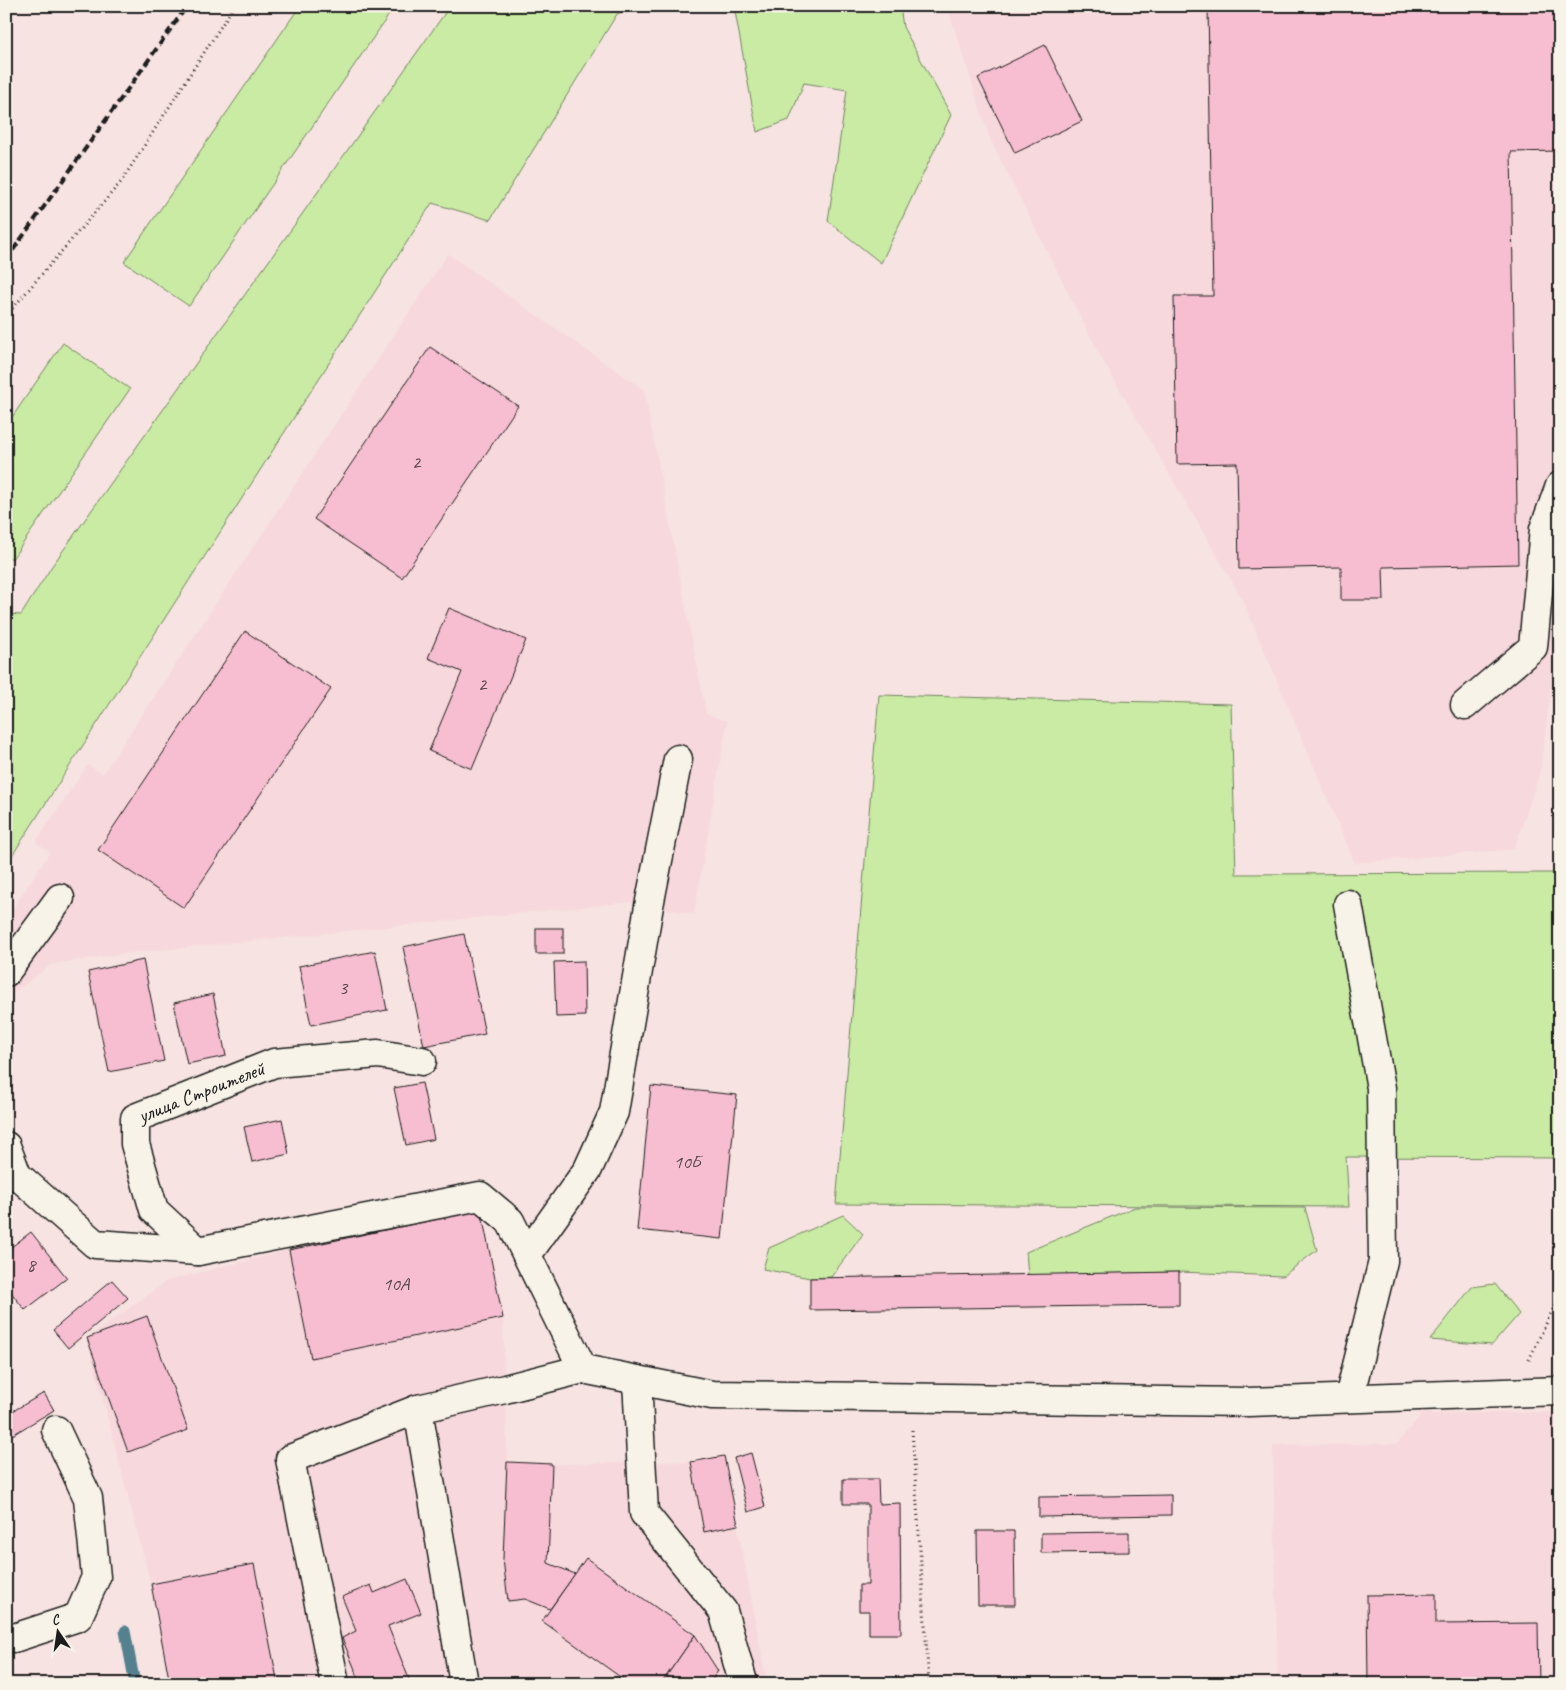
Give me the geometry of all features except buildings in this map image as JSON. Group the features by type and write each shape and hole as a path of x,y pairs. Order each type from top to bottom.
{"street":[{"path":"1465,705 1533,647 1544,528 1560,486"},
{"path":"527,1255 588,1169 614,1112 649,906 678,759"},
{"path":"6,972 60,898"},
{"path":"1348,904 1381,1088 1383,1261 1349,1398"},
{"name":"улица Строителей","path":"198,1251 154,1210 135,1144 135,1118 274,1063 378,1054 422,1061"},
{"path":"6,1146 12,1182 95,1244 198,1251 480,1196 510,1220 583,1369"},
{"path":"335,1684 290,1459 418,1409 505,1390 583,1369 712,1395 1248,1402 1560,1391"},
{"path":"637,1380 644,1513 723,1611 742,1684"},
{"path":"418,1409 464,1684"},
{"path":"6,1636 14,1638 78,1617 96,1577 88,1498 56,1430"}],"path":[{"path":"6,316 121,182 234,6"},
{"path":"1514,1392 1560,1294"},
{"path":"909,1398 929,1684"}],"shaded area":[{"path":"947,6 1560,6 1560,619 1540,771 1514,849 1355,863 1243,600 1101,357 991,141"},
{"path":"448,254 644,390 706,714 727,721 694,914 630,902 121,954 52,964 11,994 6,1009 6,919 50,852 36,842 88,765 103,774"},
{"path":"481,1210 503,1318 507,1462 552,1464 691,1462 724,1456 767,1684 170,1684 151,1584 87,1338 167,1281 289,1250"},
{"path":"1560,1412 1560,1684 1278,1684 1273,1445 1397,1444 1422,1414"}],"green space":[{"path":"300,6 395,6 189,306 124,262"},
{"path":"450,6 637,6 617,14 490,220 432,203 6,865 6,614 21,615 52,566"},
{"path":"734,6 900,6 903,27 951,115 881,263 828,221 847,90 804,83 789,120 757,132"},
{"path":"63,343 130,389 12,559 6,555 6,426"},
{"path":"879,695 1231,704 1236,874 1560,873 1560,1158 1346,1157 1349,1207 836,1204"},
{"path":"1135,1207 1305,1208 1317,1250 1283,1276 1179,1272 1028,1275 1026,1252"},
{"path":"843,1215 863,1234 831,1277 810,1278 763,1269 769,1248"},
{"path":"1495,1284 1519,1314 1492,1345 1430,1340 1472,1287"}],"waterway":[{"path":"125,1631 135,1684"}],"railway":[{"path":"6,260 187,6"}]}
